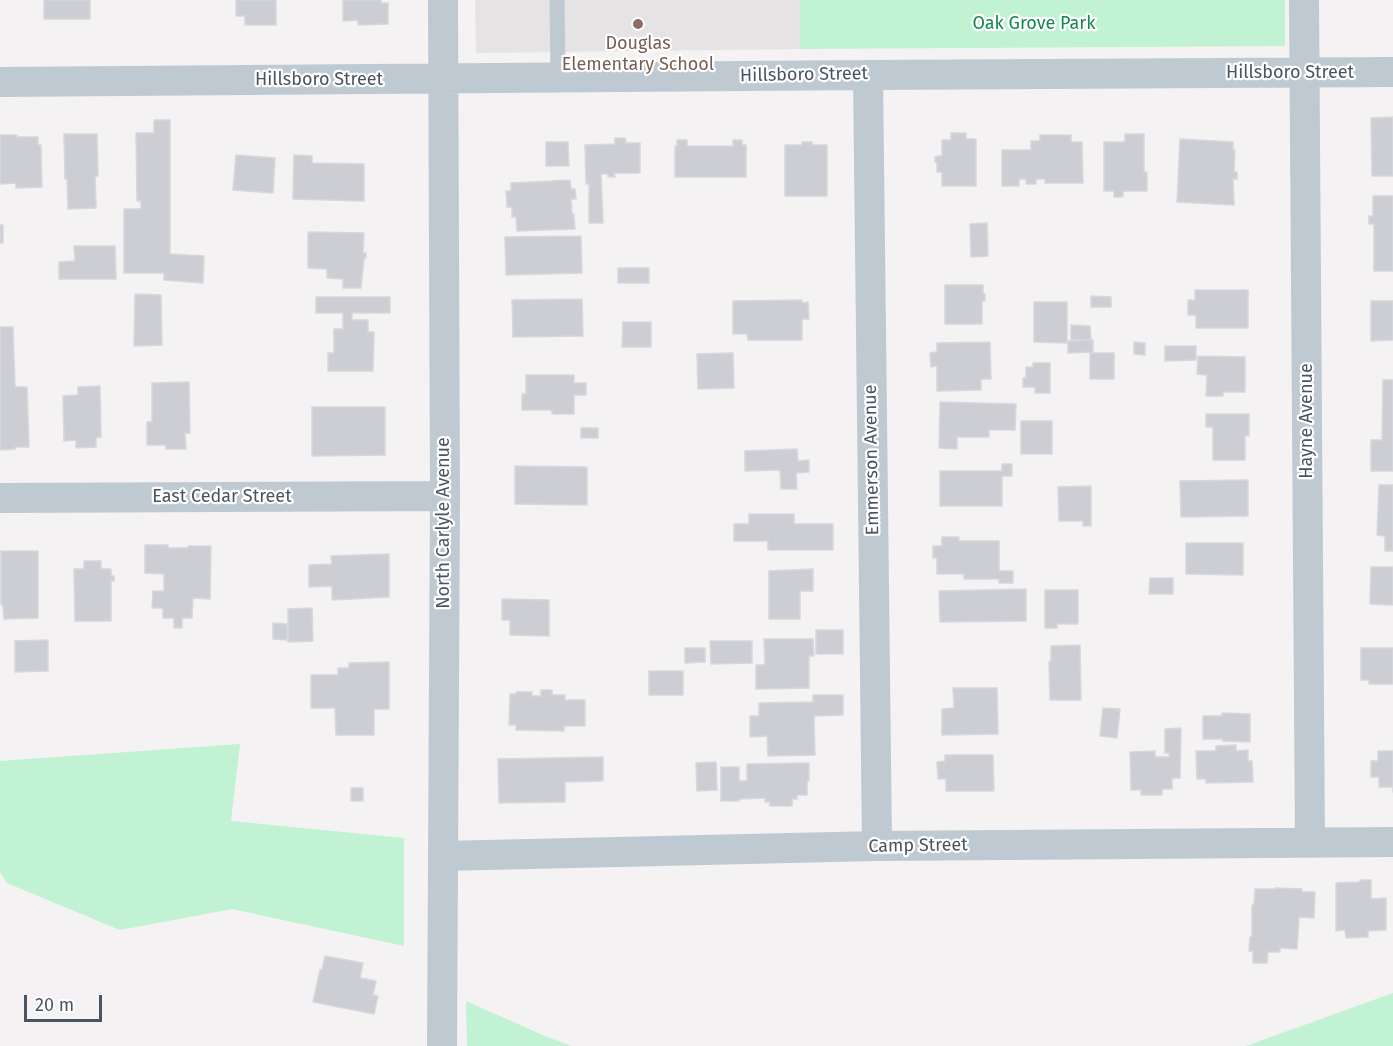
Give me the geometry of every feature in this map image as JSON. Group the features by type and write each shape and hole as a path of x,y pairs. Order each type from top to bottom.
{"street":[{"name":"North Carlyle Avenue","path":"442,1046 443,0"},
{"name":"Hayne Avenue","path":"1304,0 1310,842"},
{"name":"Hillsboro Street","path":"0,82 1393,72"},
{"name":"Emmerson Avenue","path":"868,75 877,846"},
{"name":"East Cedar Street","path":"0,498 444,496"},
{"name":"Camp Street","path":"443,856 877,846 1393,842"}],"lane":[{"path":"557,0 558,78"}],"shaded area":[{"name":"Douglas Elementary School","path":"475,0 800,0 800,49 476,53"}],"green space":[{"name":"Oak Grove Park","path":"800,0 1285,0 1285,46 800,49"},
{"path":"240,744 231,821 404,838 404,946 232,909 120,930 7,883 0,872 0,761"},
{"path":"1393,993 1393,1046 1246,1046"},
{"path":"466,1001 547,1037 572,1046 467,1046"}],"building":[{"path":"44,0 90,0 90,19 44,19"},
{"path":"236,0 276,0 276,25 245,25 245,16 236,16"},
{"path":"343,0 381,0 381,3 388,3 388,24 358,25 358,20 343,21"},
{"path":"1393,117 1393,176 1372,176 1371,118"},
{"path":"154,120 170,120 170,254 204,256 203,283 164,280 164,273 124,273 124,209 141,209 141,201 137,201 136,133 154,133"},
{"path":"951,133 966,133 966,139 976,139 976,186 942,186 942,172 937,172 935,157 942,156 942,140 951,140"},
{"path":"64,134 97,134 96,208 68,209"},
{"path":"1125,134 1144,134 1144,172 1147,172 1147,191 1123,191 1123,197 1114,197 1114,191 1104,191 1104,142 1125,142"},
{"path":"0,135 38,137 38,145 41,145 42,187 16,188 16,183 0,184"},
{"path":"1040,135 1071,135 1071,142 1082,142 1083,183 1045,183 1045,179 1036,179 1036,184 1026,184 1026,179 1019,179 1019,186 1002,186 1002,150 1031,150 1031,141 1040,141"},
{"path":"615,138 625,138 626,143 640,143 640,173 614,173 615,177 601,174 603,223 589,223 589,184 586,184 585,145 615,144"},
{"path":"1180,139 1233,142 1234,172 1237,172 1237,179 1233,179 1234,205 1177,202"},
{"path":"677,140 687,140 687,146 733,146 733,140 742,140 742,145 746,145 746,177 675,177"},
{"path":"546,142 568,142 569,166 546,166"},
{"path":"802,142 827,145 827,196 785,196 785,145 802,145"},
{"path":"236,155 275,158 273,193 233,190"},
{"path":"294,155 312,156 312,163 364,164 364,201 293,199"},
{"path":"570,180 571,189 575,189 576,199 571,199 575,229 517,231 516,217 512,217 512,207 507,207 506,191 511,191 511,183"},
{"path":"1373,196 1393,196 1393,271 1374,271 1374,224 1369,224 1369,216 1373,216"},
{"path":"987,223 988,256 971,257 970,224"},
{"path":"0,225 3,225 3,243 0,243"},
{"path":"308,232 364,233 363,253 366,253 366,258 364,258 361,288 343,288 343,279 327,278 327,269 308,268"},
{"path":"581,236 582,273 506,275 505,237"},
{"path":"74,246 115,246 116,279 59,279 59,262 75,261"},
{"path":"618,268 649,268 649,283 618,283"},
{"path":"945,285 983,285 985,301 982,301 982,324 945,324"},
{"path":"1195,290 1248,290 1248,328 1196,328 1196,315 1188,315 1188,300 1195,300"},
{"path":"135,294 161,295 162,345 134,346"},
{"path":"1091,296 1111,297 1111,307 1091,307"},
{"path":"316,297 390,297 390,313 352,313 352,320 368,320 368,332 374,332 373,371 328,371 328,353 334,353 334,329 343,329 343,313 316,313"},
{"path":"582,299 583,336 513,337 512,300"},
{"path":"802,300 802,303 808,302 809,319 802,319 802,340 748,340 747,334 733,334 733,301"},
{"path":"1371,301 1393,301 1393,340 1371,341"},
{"path":"1034,302 1067,302 1067,343 1034,342"},
{"path":"623,322 651,322 651,347 622,347"},
{"path":"1071,325 1090,326 1091,340 1071,340"},
{"path":"0,327 13,327 15,387 27,387 29,447 0,450"},
{"path":"1093,340 1093,352 1068,353 1068,341"},
{"path":"990,342 991,379 981,379 981,390 937,391 937,366 931,367 930,353 937,352 937,343"},
{"path":"1134,342 1145,343 1145,355 1134,354"},
{"path":"1165,346 1196,346 1196,360 1165,361"},
{"path":"733,353 734,388 698,389 697,354"},
{"path":"1090,353 1114,353 1114,379 1090,379"},
{"path":"1198,356 1245,357 1245,392 1223,392 1223,396 1206,396 1207,375 1197,374"},
{"path":"1033,363 1050,363 1050,393 1035,393 1035,387 1023,387 1026,367 1033,367"},
{"path":"526,375 574,375 574,383 586,383 586,395 574,395 574,414 552,414 552,410 522,410 522,394 526,394"},
{"path":"1383,380 1393,380 1393,471 1371,471 1371,440 1382,440"},
{"path":"189,382 190,433 185,433 186,449 166,449 166,445 147,445 147,422 152,422 152,383"},
{"path":"100,386 101,437 96,438 96,447 76,448 76,440 64,441 63,396 78,395 78,387"},
{"path":"940,402 1016,404 1015,430 989,430 989,437 957,437 957,449 939,448"},
{"path":"312,407 385,407 385,455 312,456"},
{"path":"1206,414 1249,414 1249,436 1245,436 1245,460 1213,460 1213,427 1206,427"},
{"path":"1021,421 1052,421 1052,454 1021,454"},
{"path":"581,428 598,428 598,438 581,438"},
{"path":"797,449 798,461 809,460 809,472 796,473 797,489 781,489 780,470 745,471 745,451"},
{"path":"1002,464 1012,464 1012,476 1002,476 1002,506 940,506 940,471 1002,471"},
{"path":"515,466 587,467 587,505 515,504"},
{"path":"1248,480 1248,516 1181,517 1180,481"},
{"path":"1379,485 1393,485 1393,551 1385,551 1385,536 1377,535"},
{"path":"1091,486 1091,526 1083,526 1083,521 1059,521 1058,487"},
{"path":"749,514 794,514 794,524 833,524 833,550 768,550 768,541 734,541 734,524 749,524"},
{"path":"942,537 959,537 959,541 999,541 999,571 1013,571 1013,583 999,583 999,579 964,579 964,574 937,574 937,558 933,558 933,546 942,546"},
{"path":"1186,543 1243,543 1243,575 1186,574"},
{"path":"145,545 168,545 168,548 211,546 210,599 193,598 192,618 182,618 182,628 174,628 174,618 163,618 163,608 152,608 153,591 164,591 164,574 145,573"},
{"path":"1,551 38,551 38,618 4,619 3,605 1,605"},
{"path":"389,554 389,597 332,600 332,586 309,587 309,565 332,564 331,556"},
{"path":"84,561 101,561 101,569 111,569 114,581 111,581 111,621 75,621 74,569 84,569"},
{"path":"1371,567 1393,567 1393,605 1370,604"},
{"path":"813,569 813,591 800,591 800,619 769,619 769,571"},
{"path":"1150,578 1173,578 1173,594 1149,594"},
{"path":"1026,589 1026,621 940,622 939,591"},
{"path":"1045,590 1078,590 1078,624 1057,624 1057,628 1045,628"},
{"path":"502,599 549,600 549,636 510,635 510,620 502,620"},
{"path":"312,608 313,641 288,642 288,609"},
{"path":"273,623 287,624 287,640 273,639"},
{"path":"816,630 843,630 843,654 816,654"},
{"path":"764,639 813,639 814,656 809,656 809,688 756,689 756,665 765,665"},
{"path":"48,640 48,671 15,672 15,641"},
{"path":"710,641 752,641 752,663 711,664"},
{"path":"1080,645 1081,700 1050,700 1051,646"},
{"path":"685,648 705,648 705,662 685,663"},
{"path":"1361,648 1393,648 1393,684 1369,684 1369,680 1361,680"},
{"path":"389,662 389,709 374,709 374,735 336,735 335,708 311,708 311,675 338,675 338,668 349,668 349,663"},
{"path":"649,671 683,671 683,695 649,695"},
{"path":"953,688 997,688 998,734 942,735 942,709 954,708"},
{"path":"541,690 552,690 552,695 565,695 565,700 585,700 585,726 564,726 564,731 516,730 516,725 509,725 510,694 532,692 532,696 541,696"},
{"path":"813,695 843,695 843,715 814,716 815,755 768,756 767,736 750,737 750,716 759,716 759,703 813,702"},
{"path":"1103,708 1120,709 1117,738 1100,736"},
{"path":"1222,713 1250,714 1250,742 1203,739 1203,716 1222,716"},
{"path":"1181,728 1180,778 1172,778 1172,789 1162,789 1162,795 1141,795 1141,790 1131,790 1130,752 1155,751 1155,757 1169,757 1169,753 1165,753 1165,729"},
{"path":"1236,745 1236,751 1248,750 1248,761 1252,761 1253,782 1206,783 1206,779 1197,779 1196,751 1216,751 1216,746"},
{"path":"1378,751 1393,751 1393,787 1379,787 1379,777 1371,777 1371,761 1378,761"},
{"path":"945,755 993,755 994,791 946,791 946,779 938,779 937,762 945,761"},
{"path":"603,757 603,781 565,782 565,802 499,803 498,759"},
{"path":"716,762 717,790 697,791 696,763"},
{"path":"809,763 807,795 797,795 797,799 792,799 792,806 770,806 770,802 765,802 765,798 721,801 721,767 739,767 739,781 747,781 747,764"},
{"path":"351,788 363,788 363,801 351,801"},
{"path":"1360,880 1371,880 1371,899 1386,898 1386,930 1368,931 1368,937 1346,938 1345,930 1336,931 1336,883 1360,882"},
{"path":"1275,888 1315,892 1314,918 1299,917 1297,949 1280,948 1280,952 1268,952 1267,963 1253,963 1253,951 1249,951 1255,889"},
{"path":"325,956 363,963 360,978 376,981 373,995 378,996 374,1014 313,1002"}],"place":[{"name":"Douglas Elementary School","path":"638,24"}]}
